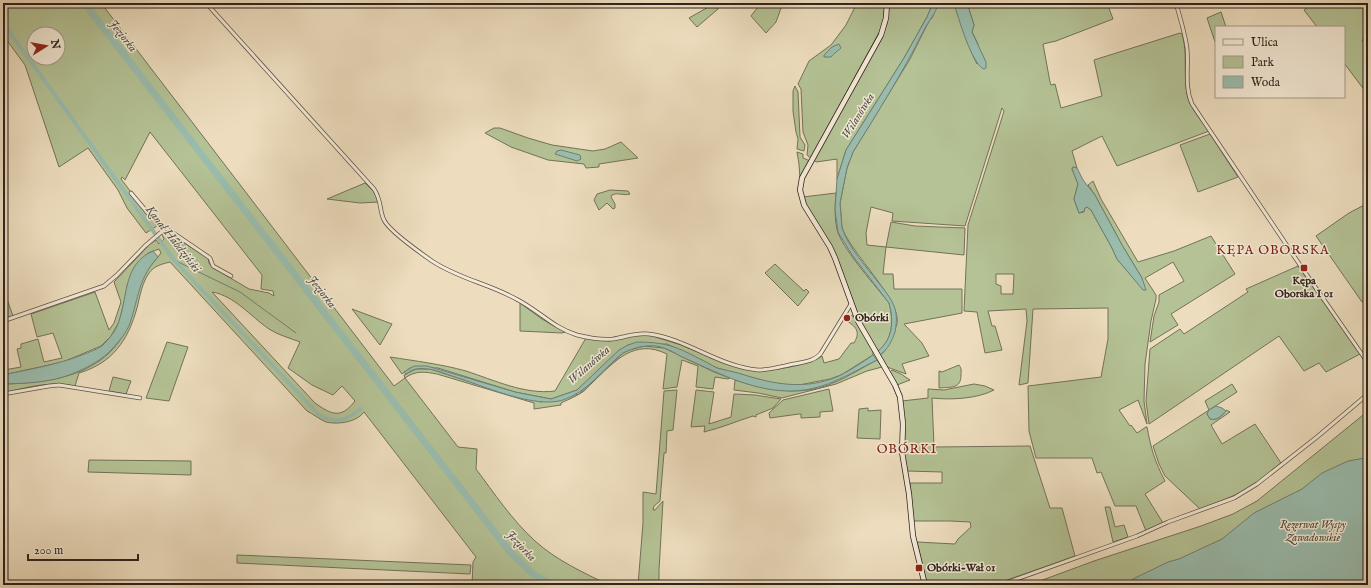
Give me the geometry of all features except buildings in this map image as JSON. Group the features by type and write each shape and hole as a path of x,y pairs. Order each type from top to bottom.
{"street":[{"path":"206,3 374,189 380,201 384,220 389,227 432,261 448,271 519,300 555,325 578,335 600,339 613,339 639,333 650,334 679,342 732,364 760,370 796,364 816,358 821,353 851,304"},
{"path":"887,3 886,18 881,35 802,178 800,186 801,198 804,206 830,247 840,270 858,321 895,385 900,397 903,424 902,452 909,494 913,536 924,585"},
{"path":"1176,3 1187,46 1186,72 1192,104 1310,280 1368,363"},
{"path":"131,193 152,218 210,258 213,266 231,276"},
{"path":"3,321 104,286 166,228"},
{"path":"3,394 59,385 140,398"},
{"path":"1000,585 1137,536 1168,522 1234,498 1257,484 1313,441 1368,394"}],"green space":[{"path":"3,3 101,3 394,386 405,378 458,447 477,449 476,469 511,515 535,541 561,560 609,585 472,585 473,562 476,557 364,412 357,418 347,422 331,423 326,422 307,411 170,262 156,267 147,277 133,320 124,340 110,356 101,363 91,369 79,373 75,386 47,384 3,393 3,384 59,378 76,373 93,365 107,355 119,341 129,324 143,278 148,269 161,253 159,249 148,253 127,285 119,322 111,336 101,346 63,362 3,375 4,370 21,367 17,349 21,348 21,344 38,339 44,362 62,358 53,333 37,337 31,314 95,292 109,330 114,323 121,302 114,282 150,244 156,240 159,244 164,239 162,235 167,232 208,258 212,267 249,289 269,293 274,296 273,291 261,289 262,275 150,132 125,180 122,177 121,179 157,226 146,233 127,208 118,190 88,148 59,167 25,65 3,35","holes":["212,292 220,294 235,302 273,331 300,342 288,368 312,385 333,395 342,386 355,401 350,407 341,413 331,412 315,403"]},
{"path":"712,3 721,3 718,9 697,27 689,18 710,6"},
{"path":"761,3 776,3 781,8 776,22 766,33 751,16"},
{"path":"857,3 885,3 882,27 811,158 807,155 808,145 803,132 801,89 798,84 809,61 831,45 846,25"},
{"path":"889,3 933,3 927,17 904,58 846,150 837,179 837,159 816,162 814,160 881,38 887,24"},
{"path":"938,3 954,3 977,64 978,44 972,32 974,25 967,3 1107,3 1113,19 1056,41 1043,44 1050,82 1051,85 1055,84 1061,108 1102,96 1094,60 1180,33 1182,34 1185,48 1186,86 1188,98 1196,113 1209,131 1117,166 1102,136 1072,151 1077,168 1073,167 1072,169 1078,184 1074,199 1079,213 1084,212 1085,207 1091,210 1117,259 1136,281 1142,278 1088,185 1093,181 1101,199 1138,262 1174,251 1211,236 1235,274 1171,314 1178,325 1150,342 1154,316 1159,302 1159,295 1184,281 1173,262 1145,278 1156,295 1145,364 1144,401 1147,424 1138,400 1119,410 1137,433 1147,427 1154,455 1165,481 1145,494 1163,523 1146,531 1136,506 1115,506 1101,472 1097,473 1092,458 1036,458 1029,431 1028,386 1101,377 1108,339 1108,308 1033,309 1028,383 1019,385 1027,321 1026,309 988,311 992,326 995,326 1002,350 985,353 977,312 964,311 968,225 1004,111 1002,108 965,226 892,221 893,213 871,207 866,233 867,245 886,247 883,274 893,274 894,289 962,289 962,313 904,324 922,343 929,356 902,364 906,374 887,367 880,355 884,352 896,327 896,314 892,303 884,290 847,238 842,228 840,203 847,168 853,152 910,59 929,21 932,18","holes":["996,274 1014,274 1013,294 1001,294 1001,286 996,284"]},
{"path":"1314,3 1368,3 1368,36 1362,40 1368,50 1368,95 1345,64 1345,26 1316,26 1304,10"},
{"path":"1221,12 1226,26 1215,26 1215,42 1207,18"},
{"path":"795,86 798,92 800,137 805,145 804,151 797,149 798,139 793,111 793,91"},
{"path":"494,128 500,128 552,145 593,151 605,149 621,142 638,158 599,164 599,167 586,168 584,164 548,160 511,147 485,133"},
{"path":"1210,134 1238,177 1198,192 1180,145"},
{"path":"797,152 803,154 803,158 810,161 800,179 799,164"},
{"path":"365,183 374,192 379,202 360,203 327,199"},
{"path":"610,190 628,191 630,194 612,195 611,197 615,204 615,208 613,209 607,203 599,210 594,200 597,194"},
{"path":"836,193 835,218 838,233 854,259 889,303 891,310 891,329 887,341 878,351 861,323 839,263 805,204 803,197"},
{"path":"1368,203 1368,298 1362,302 1316,236 1349,213"},
{"path":"891,222 915,226 965,228 964,255 886,247"},
{"path":"775,264 804,291 806,289 809,292 798,306 765,273"},
{"path":"1298,266 1360,354 1326,372 1319,363 1304,371 1279,336 1149,424 1146,401 1150,349 1180,329 1184,334 1248,292 1246,289"},
{"path":"3,288 13,316 3,319"},
{"path":"520,303 542,319 565,332 520,331"},
{"path":"352,309 392,324 380,345"},
{"path":"846,315 853,316 873,351 873,355 841,375 830,379 799,385 772,383 717,368 667,344 628,345 577,390 551,399 515,392 438,368 410,368 402,374 390,357 466,371 521,389 544,392 555,391 586,338 609,341 640,334 649,335 681,345 712,358 760,371 810,362 822,356 824,363 839,359 851,343 854,343 857,335 856,328 843,319"},
{"path":"167,342 188,347 169,401 146,398"},
{"path":"644,346 664,348 730,378 715,377 713,389 696,387 698,366 682,360 677,387 663,389 667,354 655,350 635,350 617,360 584,391 576,396 561,403 561,405 534,409 534,403 437,374 425,372 417,373 409,375 405,378 404,375 416,369 430,369 511,395 541,402 579,394 623,353"},
{"path":"877,360 882,367 867,371 836,384 782,398 734,390 735,380 780,390 802,391 814,389 838,381"},
{"path":"959,365 961,368 961,380 959,383 951,387 939,388 939,371 942,372"},
{"path":"892,370 910,380 897,385 890,372"},
{"path":"113,377 131,381 126,394 109,391"},
{"path":"974,384 985,386 994,390 972,397 947,399 932,398 934,447 1030,446 1050,508 1062,508 1075,556 993,585 927,585 917,542 955,544 958,539 971,527 970,522 913,521 910,483 942,483 942,472 907,471 903,447 902,401 928,398 928,389 944,390"},
{"path":"1232,384 1237,392 1209,410 1205,401"},
{"path":"829,389 833,411 820,412 820,417 801,418 801,414 799,414 770,418 769,413 783,400"},
{"path":"677,390 673,430 667,431 660,501 654,506 653,510 655,510 663,501 659,584 647,582 647,585 638,585 643,523 643,492 656,494 664,391"},
{"path":"696,390 714,392 709,424 731,417 734,394 755,395 781,399 773,408 756,415 756,417 753,416 704,432 705,426 691,427"},
{"path":"868,408 868,411 881,410 880,439 857,438 859,409"},
{"path":"1209,410 1207,414 1210,419 1220,418 1226,410 1230,412 1211,425 1222,444 1255,424 1281,463 1243,492 1200,509 1165,476 1153,446"},
{"name":"Rezerwat Wyspy Zawadowskie","path":"1368,411 1368,585 1029,585 1094,561 1233,514 1257,501"},
{"path":"89,460 191,461 191,475 88,472"},
{"path":"1105,507 1110,507 1115,527 1124,525 1128,537 1113,542"},
{"path":"237,555 471,565 470,574 237,563"}],"water":[{"path":"933,3 938,3 934,14 890,92 853,152 847,168 840,203 842,228 845,235 858,256 889,296 895,309 896,325 893,339 880,355 878,351 887,341 891,329 891,310 889,303 852,255 838,232 835,210 837,179 846,150 904,58 927,17"},
{"path":"954,3 967,3 974,25 972,32 986,62 986,68 984,69 979,66 970,50"},
{"path":"839,44 841,48 831,57 824,57 824,55 832,47"},
{"path":"561,150 580,155 581,159 577,161 555,154 557,151"},
{"path":"1073,167 1077,168 1083,180 1095,195 1142,278 1146,290 1143,290 1117,259 1091,210 1087,207 1084,211 1079,213 1074,199 1078,184 1072,169"},
{"path":"153,251 158,257 146,273 128,327 123,337 108,353 80,371 59,378 38,382 3,384 3,375 62,362 102,346 112,335 118,325 131,272 143,257"},
{"path":"637,342 654,343 683,350 717,368 776,383 801,385 826,381 839,376 873,355 877,360 845,377 823,386 800,391 787,391 759,387 732,379 666,349 654,346 643,346 623,353 580,392 563,400 551,402 523,399 508,395 430,369 416,369 406,374 404,372 414,366 427,366 515,392 551,399 577,390 619,350"},
{"path":"1216,406 1226,411 1217,419 1210,419 1207,414 1209,410"},
{"name":"Rezerwat Wyspy Zawadowskie","path":"1368,456 1368,585 1127,585 1133,579 1168,562 1179,559 1222,539 1254,513 1302,489 1322,473 1348,461 1365,458"}],"waterway":[{"name":"Jeziorka","path":"84,3 510,552 533,574 552,585"},
{"name":"Kanał Habdziński","path":"3,23 174,260 320,416 332,420 342,420 361,409"},
{"path":"174,260 240,292 296,333"}],"place":[{"name":"Kępa Oborska I 01","path":"1304,268"},
{"name":"Obórki","path":"847,318"},
{"name":"Obórki-Wał 01","path":"919,568"}],"district":[{"name":"KĘPA OBORSKA","path":"1273,250"},
{"name":"OBÓRKI","path":"907,449"}],"water label":[{"name":"Wilanówka","path":"858,116"},
{"name":"Wilanówka","path":"589,365"}]}
